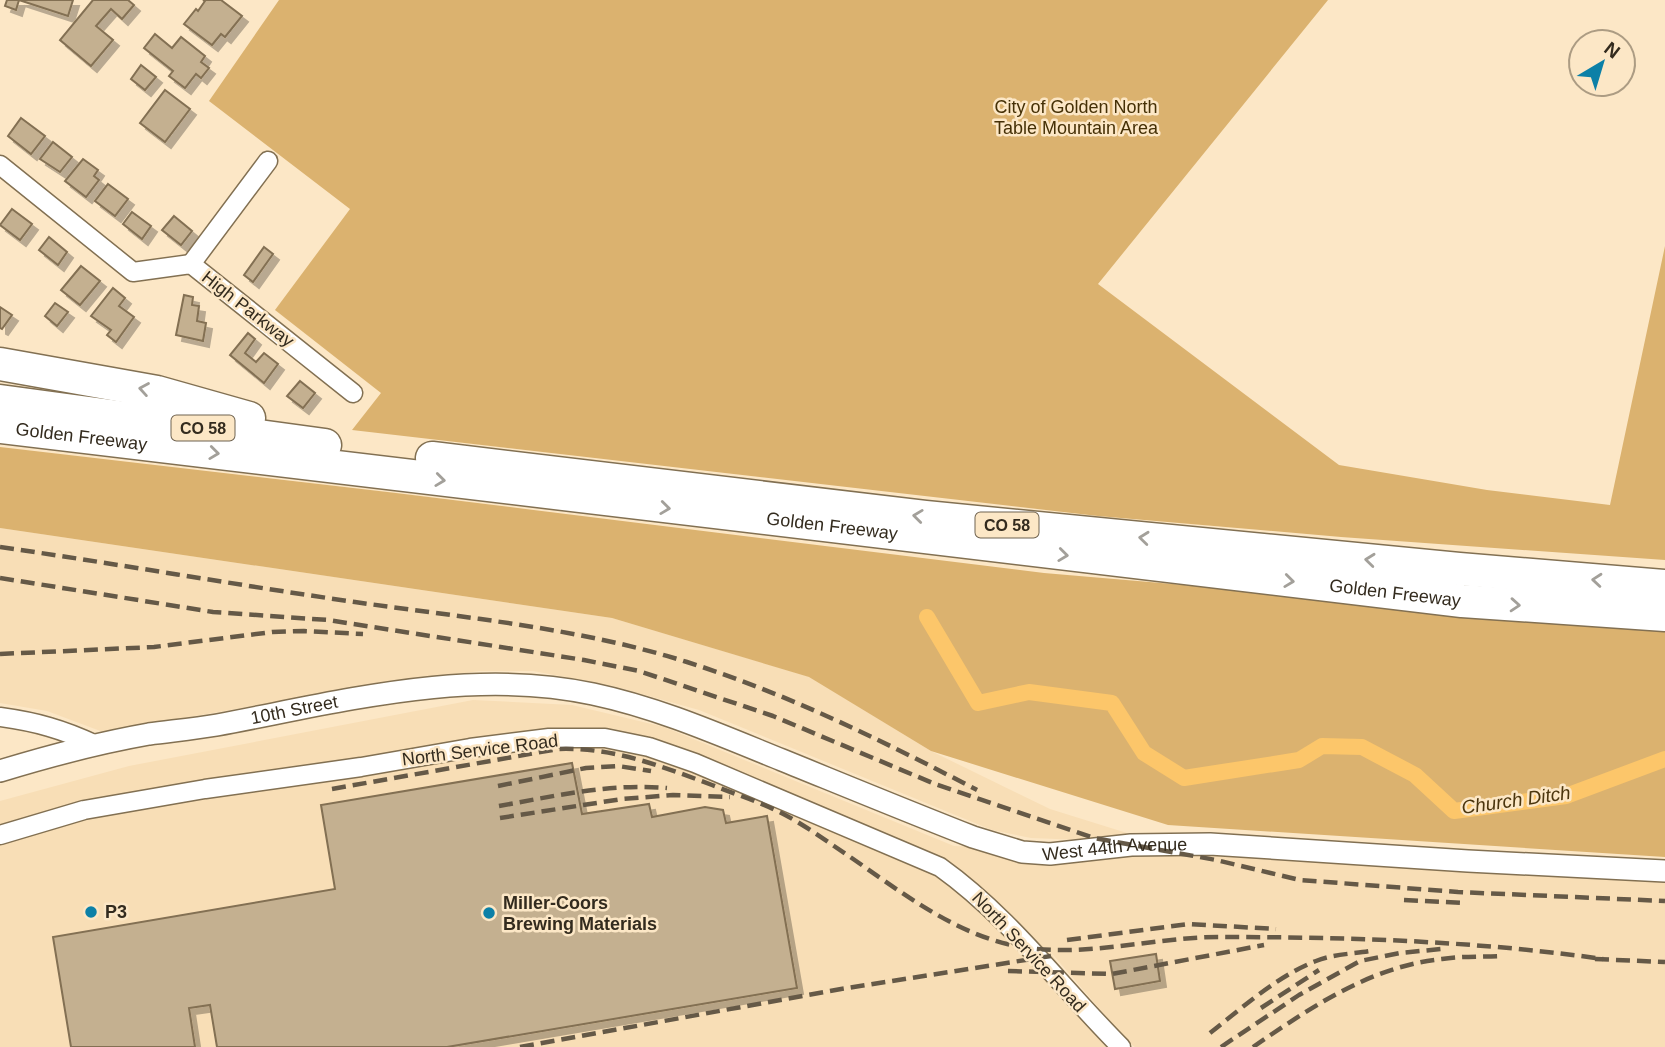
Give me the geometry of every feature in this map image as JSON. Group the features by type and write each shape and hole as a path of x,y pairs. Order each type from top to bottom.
{"highway":[{"path":"0,364 158,392 351,449"},
{"name":"Golden Freeway","path":"0,401 351,449 925,517 1446,568 1665,586"},
{"name":"Golden Freeway","path":"0,427 1462,601 1665,615"}],"street":[{"path":"191,264 268,161"},
{"name":"High Parkway","path":"0,165 133,272 191,264 353,393"},
{"name":"10th Street","path":"0,771 96,745 150,734 202,728 321,705 451,686 516,684 593,694"},
{"name":"West 44th Avenue","path":"593,694 684,720 973,837 1022,852 1050,855 1131,845 1210,844 1468,862 1665,871"},
{"path":"0,717 62,729 96,745"},
{"name":"North Service Road","path":"0,835 84,810 205,789 549,738 605,738 649,747 695,763 940,867 972,890 1001,918 1076,1002 1121,1047"}],"shaded area":[{"path":"0,528 612,618 810,677 931,751 1050,809 1175,848 1665,874 1665,1047 1135,1047 1048,949 1117,1047 0,1047 0,801 129,766 473,700 572,705 664,727 954,846 1121,853 1081,840 1031,838 992,830 699,710 613,686 533,671 479,671 335,692 103,732 47,711 0,703"}],"green space":[{"name":"City of Golden North Table Mountain Area","path":"279,0 1328,0 1098,284 1339,465 1487,490 1610,505 1665,246 1665,560 1341,537 1098,516 352,430 381,393 275,310 350,209 209,101"},
{"path":"0,447 1044,573 1417,605 1665,618 1665,857 1168,825 931,751 809,677 612,618 0,528"}],"building":[{"path":"7,0 19,0 16,10 5,6"},
{"path":"19,0 73,0 68,16"},
{"path":"93,0 128,0 134,5 122,19 111,9 96,26 113,40 91,66 60,40"},
{"path":"203,0 221,0 242,16 225,37 221,34 212,45 184,24 196,9 198,11 205,1"},
{"path":"155,34 172,48 181,37 205,56 201,62 209,68 201,78 196,74 185,88 169,76 173,71 144,48"},
{"path":"141,65 156,77 145,90 131,79"},
{"path":"165,90 190,109 165,142 140,123"},
{"path":"21,118 45,136 31,154 8,136"},
{"path":"53,142 72,157 60,172 40,159"},
{"path":"83,159 98,170 94,176 99,180 86,197 65,181"},
{"path":"108,184 128,199 115,216 95,201"},
{"path":"12,209 32,224 20,240 0,225"},
{"path":"132,212 151,226 142,239 123,224"},
{"path":"174,216 192,231 181,245 162,230"},
{"path":"49,237 67,252 58,265 39,250"},
{"path":"264,247 273,254 253,282 244,275"},
{"path":"81,266 100,281 80,305 61,290"},
{"path":"113,288 125,298 119,306 134,317 116,342 107,335 111,330 91,316"},
{"path":"184,295 193,297 192,305 199,306 197,321 206,323 203,341 176,335"},
{"path":"55,303 68,312 57,326 45,316"},
{"path":"0,307 12,315 2,329 0,328"},
{"path":"248,333 255,339 245,353 256,362 264,353 278,364 264,383 230,355"},
{"path":"300,381 315,393 303,408 287,396"},
{"name":"Miller-Coors Brewing Materials","path":"572,763 582,814 649,804 652,817 705,807 723,810 726,823 767,816 797,988 447,1047 217,1047 210,1005 189,1008 195,1047 71,1047 53,937 335,889 321,805"},
{"path":"1156,954 1160,981 1115,989 1110,961"}],"waterway":[{"name":"Church Ditch","path":"927,617 978,703 1029,692 1112,703 1144,753 1184,778 1299,760 1322,746 1362,747 1415,775 1454,811 1566,796 1665,759"}],"railway":[{"path":"0,547 522,625 647,650 725,675 798,704 871,736 977,790"},
{"path":"0,578 213,612 328,620 639,671 773,716 935,784 1094,838 1216,860 1300,880 1458,892 1665,901"},
{"path":"0,654 154,647 272,632 363,634"},
{"path":"332,789 558,749 598,751 655,765 773,809 805,826 929,910 969,931 1018,946 1075,950 1190,938 1316,938 1460,944 1603,959"},
{"path":"498,786 586,768 618,766 651,771"},
{"path":"499,806 604,789 667,788"},
{"path":"500,818 622,799 673,795 730,797"},
{"path":"1404,900 1466,903"},
{"path":"1067,940 1188,924 1276,929"},
{"path":"1008,971 1112,974 1264,945"},
{"path":"1221,1047 1299,995 1360,961 1441,949"},
{"path":"1210,1033 1260,993 1302,967 1329,957 1370,951"},
{"path":"520,1047 841,989 1051,956"},
{"path":"1253,1047 1342,991 1391,970 1449,958 1501,956"},
{"path":"1595,959 1665,962"},
{"path":"1261,1008 1319,970"}],"place":[{"name":"P3","path":"91,912"},
{"name":"Miller-Coors Brewing Materials","path":"489,913"}]}
